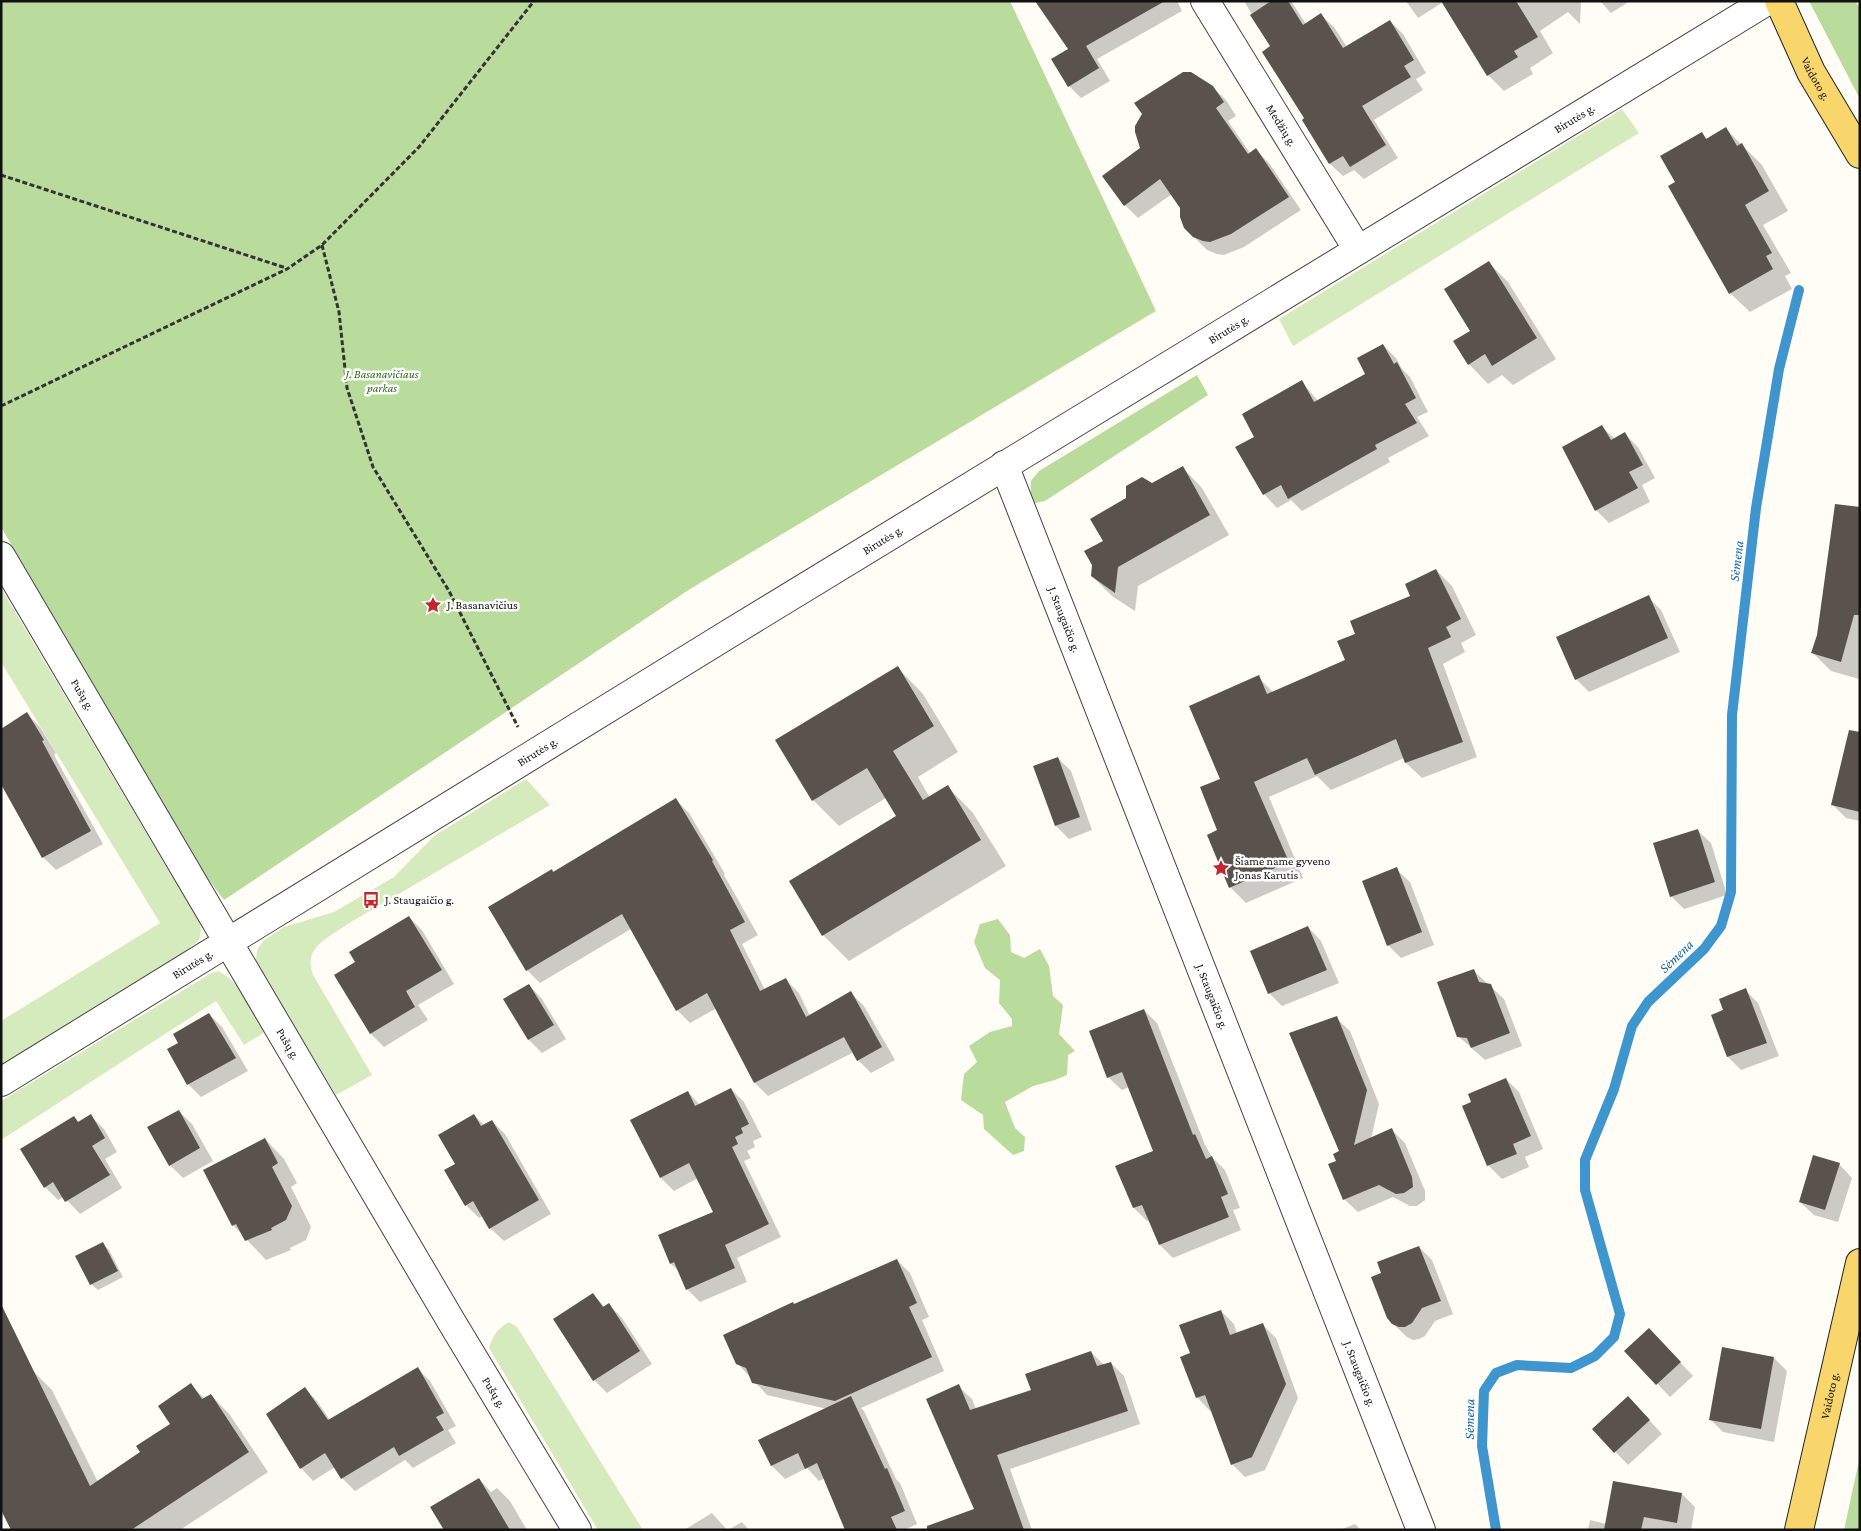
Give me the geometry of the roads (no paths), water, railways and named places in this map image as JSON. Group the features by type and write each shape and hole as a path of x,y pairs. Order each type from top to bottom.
{"main road":[{"name":"Vaidoto g.","path":"1779,1 1811,72 1860,154"},
{"name":"Vaidoto g.","path":"1799,1530 1860,1263"}],"street":[{"name":"Medžių g.","path":"1205,1 1358,250"},
{"name":"Birutės g.","path":"1,1082 1004,465 1767,1"},
{"name":"J. Staugaičio g.","path":"1004,465 1422,1530"},
{"name":"Pušų g.","path":"1,556 451,1321 577,1530"}],"waterway":[{"name":"Sėmena","path":"1496,1530 1482,1446 1484,1391 1496,1373 1517,1365 1571,1368 1595,1356 1614,1337 1620,1314 1585,1190 1585,1160 1614,1089 1632,1026 1648,1002 1704,949 1721,926 1731,892 1732,715 1756,508 1779,369 1799,290"}],"place":[{"name":"J. Basanavičius","path":"433,605"},
{"name":"Šiame name gyveno Jonas Karutis","path":"1221,868"},
{"name":"J. Staugaičio g.","path":"371,900"}],"park label":[{"name":"J. Basanavičiaus parkas","path":"382,381"}]}
